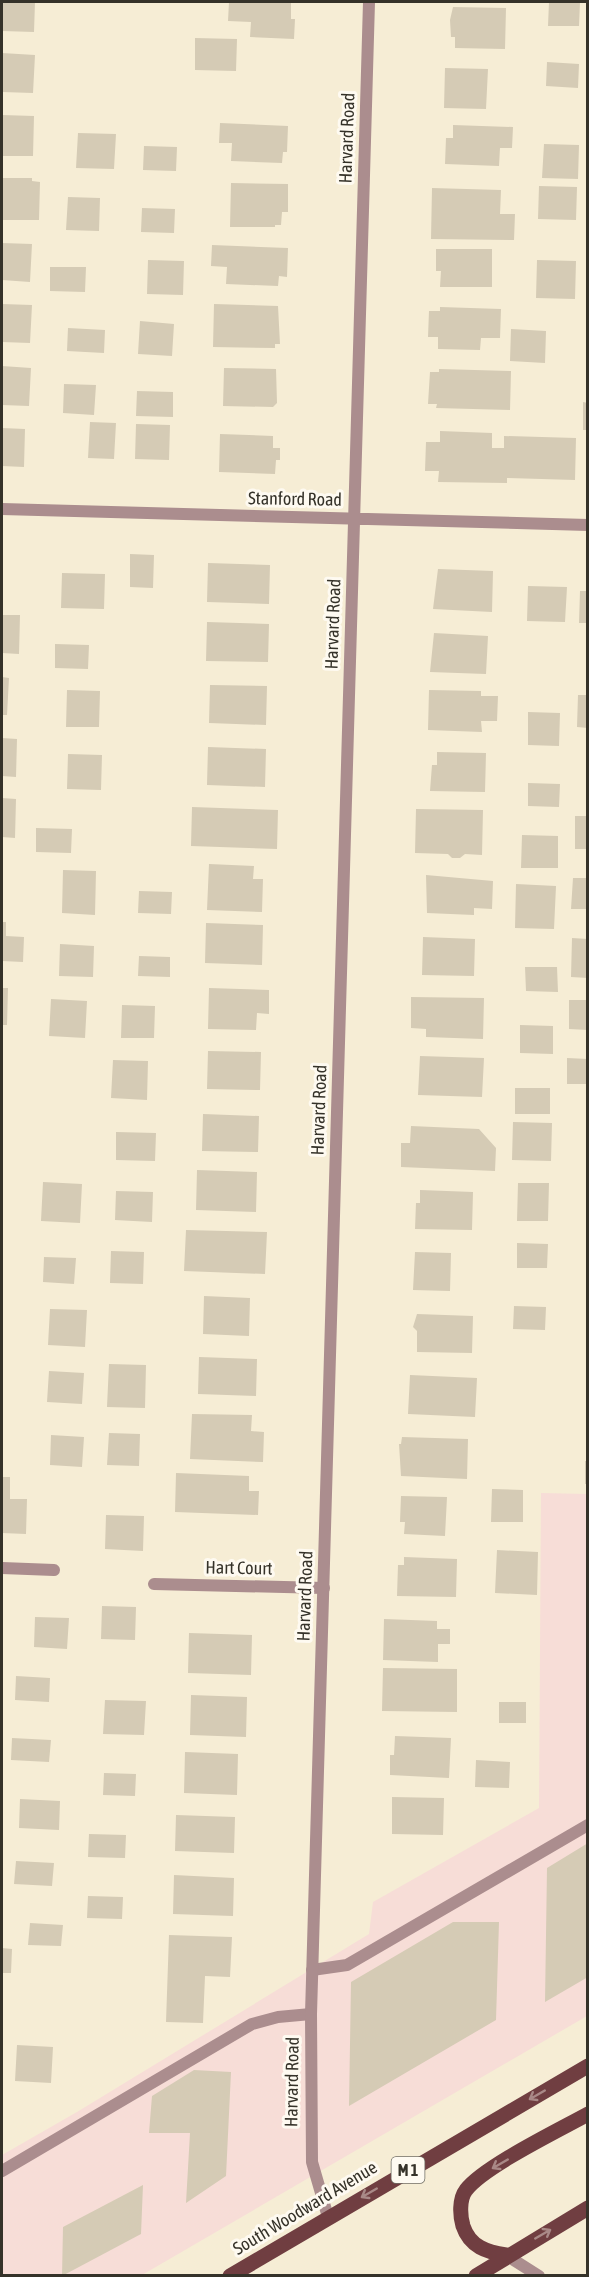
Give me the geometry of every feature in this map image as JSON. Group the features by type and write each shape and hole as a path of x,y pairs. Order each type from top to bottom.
{"main road":[{"name":"South Woodward Avenue","path":"230,2276 588,2066"},
{"path":"506,2255 487,2252 471,2241 463,2225 461,2208 464,2192 482,2174 588,2114"},
{"path":"476,2276 506,2255 585,2208"}],"street":[{"name":"Harvard Road","path":"328,2217 312,2162 311,2014 369,2"},
{"name":"Stanford Road","path":"2,509 588,525"},
{"path":"2,1568 54,1570"},
{"name":"Hart Court","path":"154,1584 324,1588"},
{"path":"312,1970 347,1965 588,1825"},
{"path":"2,2171 252,2024 278,2017 311,2014"},
{"path":"506,2255 524,2276"},
{"path":"506,2255 539,2276"}],"shaded area":[{"path":"541,1493 587,1494 587,2016 142,2275 2,2275 2,2155 77,2112 369,1934 373,1902 539,1808"}],"building":[{"path":"2,2 35,2 34,32 2,31"},
{"path":"229,2 291,2 291,19 295,19 294,39 250,37 251,22 228,21"},
{"path":"549,2 580,2 579,26 548,26"},
{"path":"453,7 506,8 505,49 455,48 455,37 451,37 450,20"},
{"path":"195,38 237,39 236,71 195,70"},
{"path":"2,53 35,55 33,93 2,92"},
{"path":"547,62 579,64 578,88 546,86"},
{"path":"445,68 488,69 486,109 444,108"},
{"path":"2,115 34,116 33,156 2,156"},
{"path":"220,123 288,126 287,152 283,152 282,163 231,161 232,143 219,143"},
{"path":"453,125 513,127 512,148 500,148 499,166 445,164 446,138 453,138"},
{"path":"78,133 116,134 114,169 76,168"},
{"path":"544,144 579,145 578,179 542,178"},
{"path":"144,146 177,147 176,171 143,170"},
{"path":"2,178 32,178 32,181 40,182 39,220 2,220"},
{"path":"231,183 288,184 288,212 282,212 281,225 230,227"},
{"path":"539,186 577,187 576,220 538,219"},
{"path":"432,188 501,190 500,214 515,214 514,240 431,239"},
{"path":"68,197 100,198 99,231 66,230"},
{"path":"142,208 175,209 174,233 141,232"},
{"path":"2,243 32,244 30,282 2,280"},
{"path":"212,245 288,248 287,277 279,276 278,286 226,284 227,267 211,266"},
{"path":"436,249 492,249 492,287 440,287 441,271 436,271"},
{"path":"148,260 184,261 183,295 147,294"},
{"path":"537,260 576,261 575,299 536,298"},
{"path":"50,267 86,267 85,292 50,291"},
{"path":"2,304 32,305 30,343 2,342"},
{"path":"214,304 278,306 280,344 275,344 275,348 213,347"},
{"path":"440,307 501,309 500,338 481,338 480,350 438,349 438,337 428,337 429,311 440,311"},
{"path":"140,321 174,324 172,356 138,354"},
{"path":"68,328 105,330 104,353 67,351"},
{"path":"511,329 546,331 545,363 510,361"},
{"path":"2,366 31,368 29,406 2,405"},
{"path":"224,368 276,369 277,403 273,407 223,406"},
{"path":"439,369 511,371 510,410 436,408 437,404 428,404 430,372 439,372"},
{"path":"64,384 96,385 94,415 63,413"},
{"path":"137,391 173,392 173,417 136,416"},
{"path":"583,402 588,403 588,430 583,430"},
{"path":"90,422 116,423 114,459 88,458"},
{"path":"136,424 170,425 169,460 135,459"},
{"path":"2,428 25,429 24,467 2,466"},
{"path":"440,431 492,433 492,448 504,448 504,436 576,438 575,480 507,478 507,483 438,482 439,471 425,471 426,442 440,442"},
{"path":"220,434 273,436 273,448 280,448 280,460 276,460 275,474 219,472"},
{"path":"130,554 154,555 153,588 130,587"},
{"path":"208,563 270,565 269,604 207,602"},
{"path":"438,569 493,571 492,612 433,609"},
{"path":"62,573 105,574 104,609 61,608"},
{"path":"528,586 567,587 565,622 527,621"},
{"path":"580,591 588,591 588,623 579,623"},
{"path":"2,615 20,615 19,654 2,653"},
{"path":"207,622 269,624 268,662 206,661"},
{"path":"434,633 488,636 486,674 430,672"},
{"path":"55,644 89,645 88,669 55,668"},
{"path":"2,677 9,678 7,715 2,715"},
{"path":"210,685 267,686 266,725 209,723"},
{"path":"67,690 100,691 99,727 66,727"},
{"path":"429,690 481,691 481,696 498,696 497,721 481,721 482,732 428,730"},
{"path":"578,695 588,695 588,728 577,727"},
{"path":"528,712 560,713 559,746 528,745"},
{"path":"2,738 17,739 16,777 2,776"},
{"path":"208,747 266,749 265,787 207,785"},
{"path":"437,752 486,753 485,792 430,791 432,765 437,765"},
{"path":"68,754 102,755 101,790 67,789"},
{"path":"528,783 560,784 559,807 528,806"},
{"path":"2,798 16,799 15,838 2,837"},
{"path":"192,807 278,810 277,849 191,846"},
{"path":"416,809 483,810 482,855 465,854 460,858 452,858 448,854 415,853"},
{"path":"575,816 588,816 588,849 575,849"},
{"path":"36,828 72,829 71,853 36,852"},
{"path":"522,835 558,836 558,868 521,868"},
{"path":"209,864 254,866 253,879 263,879 262,912 207,910"},
{"path":"63,870 96,871 95,915 62,913"},
{"path":"426,875 493,881 492,909 474,908 474,915 427,913"},
{"path":"573,878 588,878 588,909 571,909"},
{"path":"516,884 556,886 554,929 515,928"},
{"path":"139,891 172,892 171,914 138,913"},
{"path":"2,922 6,922 6,936 24,937 23,962 2,961"},
{"path":"206,923 263,925 262,965 205,963"},
{"path":"423,937 475,939 474,976 422,975"},
{"path":"572,938 588,939 588,978 571,977"},
{"path":"60,944 94,946 93,977 59,976"},
{"path":"139,956 170,957 170,977 138,976"},
{"path":"525,967 557,967 558,992 526,991"},
{"path":"2,988 8,988 7,1025 2,1025"},
{"path":"209,988 269,990 269,1014 257,1013 256,1030 208,1029"},
{"path":"411,997 484,998 483,1039 426,1037 426,1029 411,1028"},
{"path":"51,999 87,1001 85,1038 49,1036"},
{"path":"569,1000 588,1000 588,1030 569,1029"},
{"path":"122,1005 155,1006 154,1038 121,1038"},
{"path":"520,1025 553,1026 553,1054 520,1053"},
{"path":"208,1051 261,1052 260,1090 207,1089"},
{"path":"420,1056 484,1058 482,1097 418,1095"},
{"path":"567,1058 588,1059 588,1084 567,1084"},
{"path":"113,1060 148,1061 147,1100 111,1098"},
{"path":"515,1088 550,1088 550,1114 515,1114"},
{"path":"203,1114 259,1116 258,1152 202,1151"},
{"path":"513,1122 552,1123 551,1161 512,1160"},
{"path":"411,1126 479,1129 496,1148 495,1171 401,1167 401,1143 410,1143"},
{"path":"116,1132 156,1133 155,1161 116,1160"},
{"path":"197,1170 257,1172 256,1212 196,1210"},
{"path":"43,1182 82,1184 80,1223 41,1221"},
{"path":"518,1183 549,1183 548,1221 517,1221"},
{"path":"420,1190 473,1192 472,1230 415,1229 416,1203 420,1203"},
{"path":"116,1191 153,1192 152,1222 115,1220"},
{"path":"186,1230 267,1232 265,1274 184,1271"},
{"path":"517,1243 548,1244 547,1268 517,1268"},
{"path":"111,1251 144,1252 143,1284 110,1283"},
{"path":"415,1252 451,1253 450,1291 413,1290"},
{"path":"44,1257 76,1258 74,1284 43,1282"},
{"path":"204,1296 250,1298 249,1336 203,1334"},
{"path":"514,1306 546,1307 545,1330 513,1329"},
{"path":"50,1309 87,1310 85,1347 48,1345"},
{"path":"417,1314 473,1316 472,1353 417,1352 417,1331 413,1327"},
{"path":"199,1357 257,1359 256,1396 198,1394"},
{"path":"109,1364 146,1365 145,1408 107,1407"},
{"path":"49,1371 84,1373 82,1404 47,1402"},
{"path":"410,1375 477,1378 475,1417 408,1414"},
{"path":"192,1414 252,1415 251,1431 264,1432 263,1462 190,1459"},
{"path":"109,1433 140,1434 139,1466 107,1465"},
{"path":"51,1435 84,1437 82,1467 50,1465"},
{"path":"402,1437 468,1439 467,1479 401,1476 399,1444 401,1444"},
{"path":"585,1461 588,1461 588,1484 585,1484"},
{"path":"176,1473 249,1476 249,1491 259,1491 258,1515 175,1512"},
{"path":"2,1477 10,1477 10,1499 27,1499 26,1534 2,1533"},
{"path":"492,1489 523,1490 523,1522 491,1522"},
{"path":"401,1496 447,1497 445,1536 404,1534 405,1522 400,1522"},
{"path":"106,1515 144,1516 143,1551 105,1549"},
{"path":"497,1550 538,1552 537,1595 495,1593"},
{"path":"404,1557 457,1559 456,1597 397,1596 398,1565 404,1565"},
{"path":"102,1606 136,1607 135,1640 101,1639"},
{"path":"35,1617 69,1618 67,1649 34,1647"},
{"path":"384,1619 437,1621 437,1629 450,1629 450,1644 438,1644 438,1662 383,1660"},
{"path":"189,1633 252,1635 251,1675 188,1673"},
{"path":"383,1668 457,1669 457,1712 382,1711"},
{"path":"16,1676 50,1678 49,1702 15,1700"},
{"path":"191,1695 247,1697 246,1737 190,1735"},
{"path":"105,1700 146,1701 144,1735 103,1734"},
{"path":"499,1702 526,1702 526,1723 499,1723"},
{"path":"395,1736 451,1738 449,1778 390,1775 390,1755 394,1755"},
{"path":"12,1738 51,1740 49,1762 11,1760"},
{"path":"185,1752 238,1754 237,1795 184,1793"},
{"path":"476,1760 510,1762 509,1788 475,1787"},
{"path":"104,1773 136,1774 135,1796 103,1795"},
{"path":"392,1797 444,1798 443,1835 392,1834"},
{"path":"20,1799 60,1801 59,1830 19,1828"},
{"path":"176,1815 235,1817 234,1853 175,1851"},
{"path":"89,1834 126,1835 125,1858 88,1857"},
{"path":"588,1843 588,1977 545,2002 547,1868"},
{"path":"16,1861 54,1863 52,1886 14,1884"},
{"path":"174,1875 234,1878 233,1916 173,1914"},
{"path":"88,1896 123,1897 122,1919 87,1918"},
{"path":"453,1922 499,1922 496,2020 349,2106 351,1982"},
{"path":"30,1923 63,1925 61,1946 28,1945"},
{"path":"169,1935 232,1937 230,1977 205,1976 203,2023 166,2022"},
{"path":"2,1948 12,1949 11,1973 2,1973"},
{"path":"17,2045 53,2047 51,2083 15,2081"},
{"path":"194,2070 231,2072 226,2176 186,2203 190,2133 149,2133 152,2096"},
{"path":"143,2185 141,2234 62,2276 63,2227"}]}
